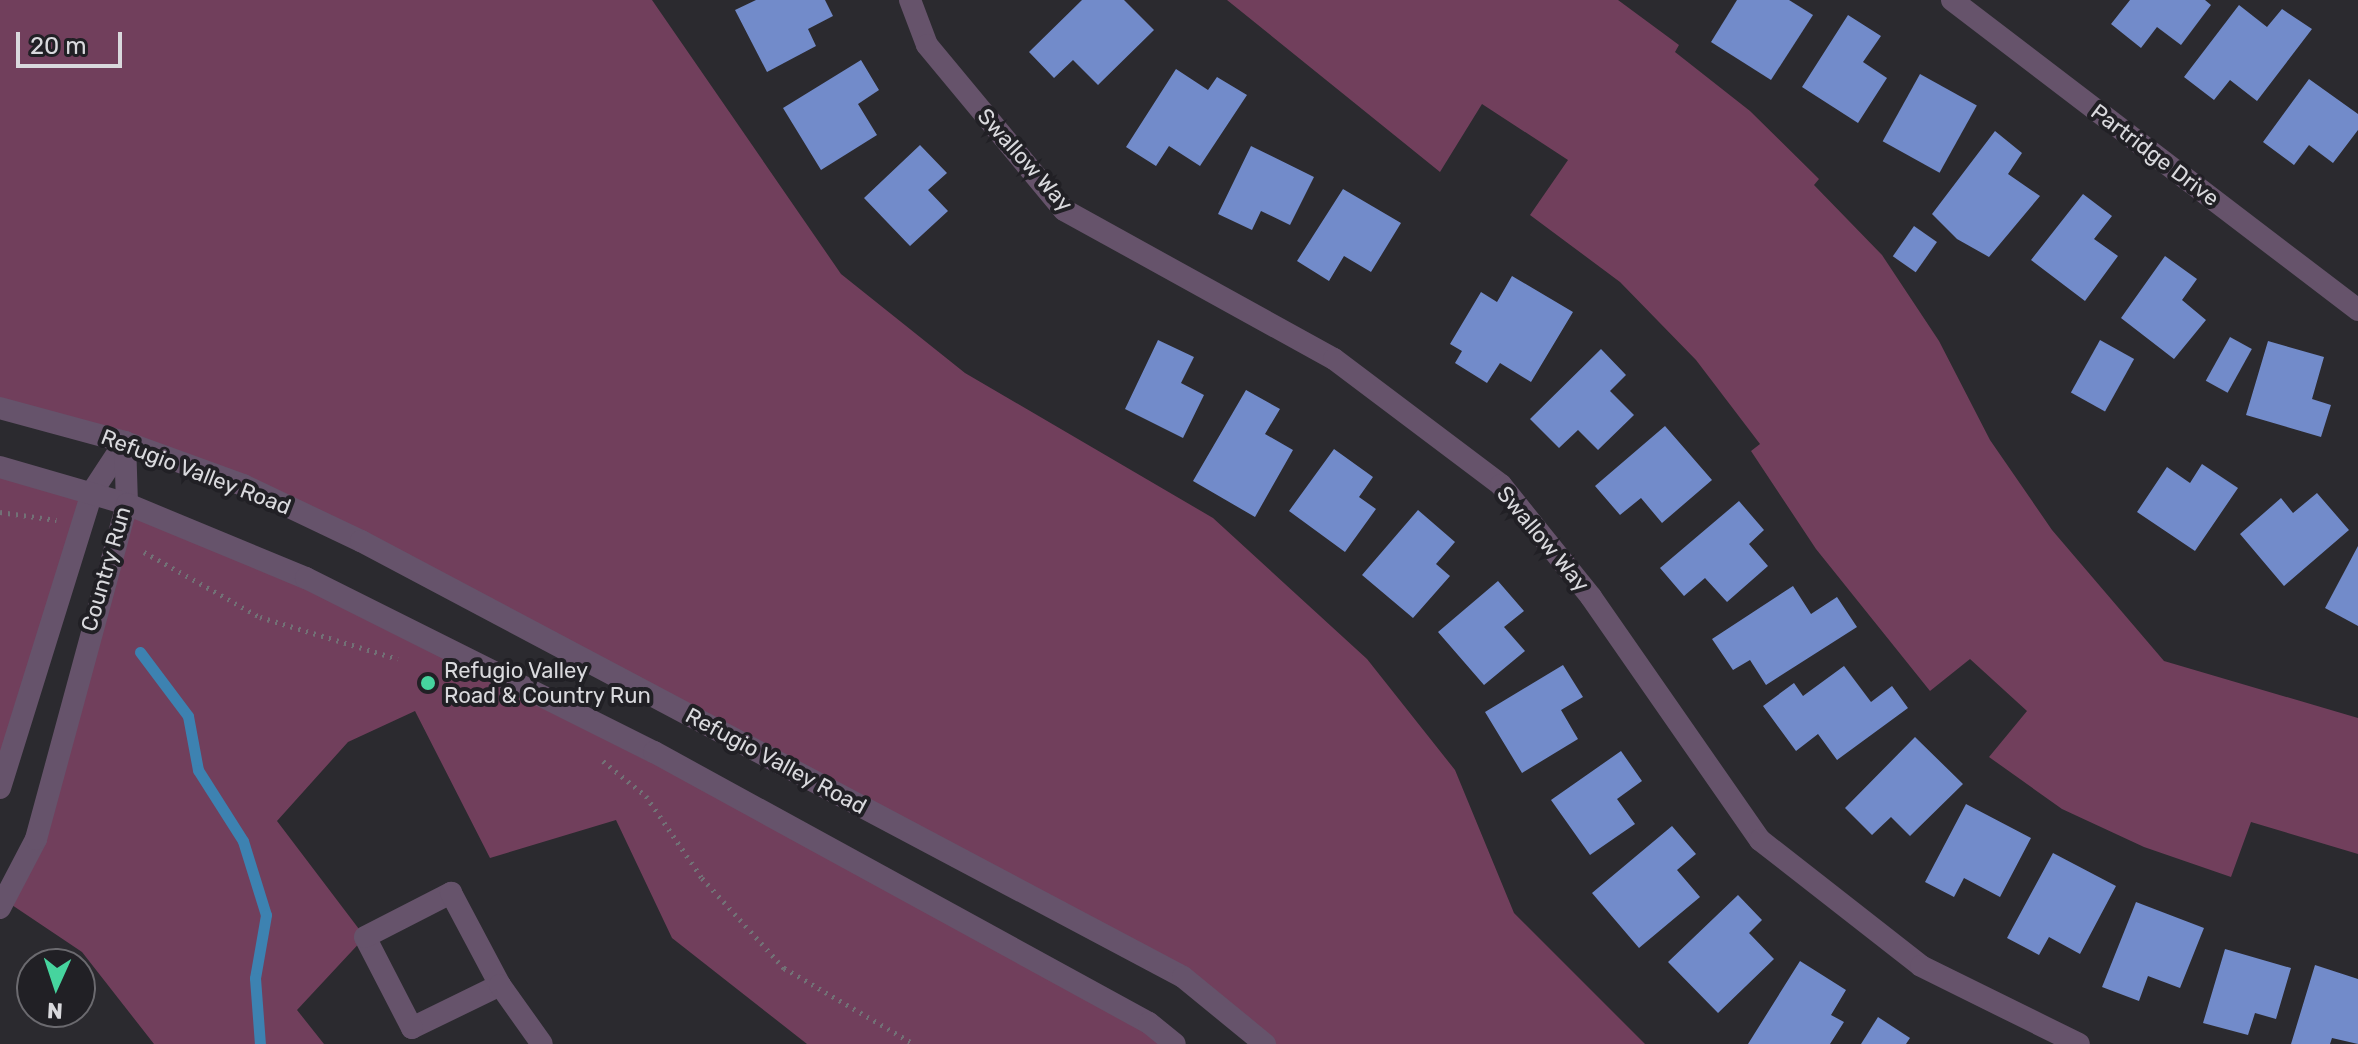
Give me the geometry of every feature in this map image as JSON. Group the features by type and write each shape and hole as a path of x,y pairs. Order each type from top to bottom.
{"street":[{"name":"Swallow Way","path":"910,0 927,45 1064,210 1334,359 1501,485 1591,597 1760,840 1921,966 2079,1044"},
{"name":"Partridge Drive","path":"1952,0 2358,310"},
{"name":"Refugio Valley Road","path":"0,408 125,442 243,485 375,549 1183,977 1265,1044"},
{"name":"Country Run","path":"0,788 92,492 125,442"},
{"name":"Country Run","path":"0,908 36,839 127,504 125,442"},
{"path":"0,467 127,504 306,578 654,752 1149,1023 1175,1044"},
{"path":"500,985 412,1028 365,937 451,893 500,985 542,1044"}],"path":[{"path":"0,512 82,524"},
{"path":"117,538 260,617 410,662"},
{"path":"593,753 646,796 702,878 784,968 914,1044"}],"shaded area":[{"path":"0,0 652,0 841,274 965,373 1213,518 1367,659 1455,770 1514,913 1645,1044 1265,1044 1183,977 243,485 0,408"},
{"path":"1227,0 1618,0 1679,45 1675,52 1750,111 1819,179 1814,185 1882,255 1939,341 1990,440 2052,530 2164,661 2358,718 2358,854 2251,822 2231,877 2144,847 2062,809 1989,757 2027,711 1970,659 1930,691 1816,549 1751,451 1760,444 1696,360 1620,282 1530,215 1568,160 1482,104 1440,172"},
{"path":"0,467 92,492 0,766"},
{"path":"127,504 654,752 1175,1044 807,1044 672,938 616,820 490,858 415,711 348,742 277,821 365,937 297,1010 324,1044 154,1044 96,970 96,948 76,948 6,901"}],"building":[{"path":"756,0 825,0 833,16 808,29 816,46 767,72 735,10"},
{"path":"1082,0 1124,0 1154,30 1098,85 1073,60 1054,78 1029,52"},
{"path":"1737,0 1789,0 1813,15 1771,80 1711,42"},
{"path":"2130,0 2205,0 2211,5 2181,45 2157,27 2141,48 2111,24"},
{"path":"2239,5 2267,27 2282,9 2312,29 2257,101 2230,80 2214,100 2184,77"},
{"path":"1848,15 1881,36 1863,62 1887,78 1858,123 1802,87"},
{"path":"861,60 879,90 858,104 877,135 821,170 783,108"},
{"path":"1176,69 1208,90 1217,77 1247,95 1200,166 1169,146 1156,166 1126,147"},
{"path":"1920,74 1977,106 1940,173 1883,141"},
{"path":"2309,79 2358,114 2358,130 2333,163 2309,145 2294,165 2263,142"},
{"path":"1995,131 2022,153 2008,174 2040,196 1989,257 1957,239 1932,214"},
{"path":"920,145 947,173 928,190 948,211 910,246 864,198"},
{"path":"1251,146 1314,177 1290,225 1261,211 1252,230 1218,214"},
{"path":"1343,189 1401,223 1371,272 1344,256 1329,281 1297,261"},
{"path":"2083,194 2112,216 2094,239 2118,256 2085,301 2031,260"},
{"path":"1914,226 1937,242 1916,272 1893,256"},
{"path":"2165,256 2197,279 2182,300 2206,320 2174,359 2121,318"},
{"path":"1512,276 1573,312 1531,382 1500,363 1487,383 1455,363 1462,351 1450,344 1481,292 1497,302"},
{"path":"2230,337 2252,349 2228,393 2206,381"},
{"path":"1158,340 1194,357 1181,383 1204,395 1183,438 1125,409"},
{"path":"2100,340 2134,359 2105,411 2071,392"},
{"path":"2268,341 2324,357 2312,399 2331,405 2321,437 2246,415"},
{"path":"1601,349 1626,375 1610,391 1634,415 1598,450 1578,430 1559,448 1530,419"},
{"path":"1246,390 1280,409 1265,434 1293,450 1255,517 1193,481"},
{"path":"1665,426 1712,480 1662,523 1641,498 1620,515 1595,486"},
{"path":"1334,449 1373,477 1359,497 1376,509 1345,552 1289,511"},
{"path":"2202,464 2238,488 2195,551 2137,512 2167,467 2190,483"},
{"path":"2317,493 2349,530 2284,586 2240,534 2281,498 2293,513"},
{"path":"1739,501 1764,530 1749,544 1768,566 1727,602 1705,578 1684,596 1660,568"},
{"path":"1418,510 1455,542 1436,564 1450,576 1413,618 1362,575"},
{"path":"2358,546 2358,626 2325,608"},
{"path":"1498,581 1524,611 1504,627 1525,651 1484,685 1438,632"},
{"path":"1793,586 1811,614 1837,597 1857,627 1766,685 1750,660 1733,670 1712,639"},
{"path":"1563,665 1583,697 1561,710 1578,739 1522,773 1485,712"},
{"path":"1844,666 1871,702 1892,686 1908,708 1837,760 1818,734 1796,751 1763,706 1794,683 1803,696"},
{"path":"1915,737 1963,784 1910,836 1891,817 1872,835 1845,808"},
{"path":"1621,751 1642,781 1617,799 1635,824 1590,855 1551,800"},
{"path":"1966,804 2031,838 2000,897 1964,878 1954,897 1925,882"},
{"path":"1672,826 1696,854 1677,870 1700,897 1639,948 1592,893"},
{"path":"2053,853 2116,886 2080,954 2049,937 2039,955 2007,938"},
{"path":"1738,895 1762,920 1749,933 1774,959 1718,1013 1668,962"},
{"path":"2136,902 2204,928 2180,988 2148,976 2139,1001 2102,987"},
{"path":"2225,949 2291,968 2276,1019 2255,1013 2248,1035 2203,1023"},
{"path":"1800,961 1846,990 1831,1015 1844,1022 1830,1044 1748,1044"},
{"path":"2315,965 2358,979 2358,1044 2332,1038 2330,1044 2291,1044"},
{"path":"1878,1017 1910,1038 1906,1044 1861,1044"}],"waterway":[{"path":"140,652 188,716 198,770 243,841 266,915 255,978 260,1044"}],"place":[{"name":"Refugio Valley Road & Country Run","path":"428,683"}]}
